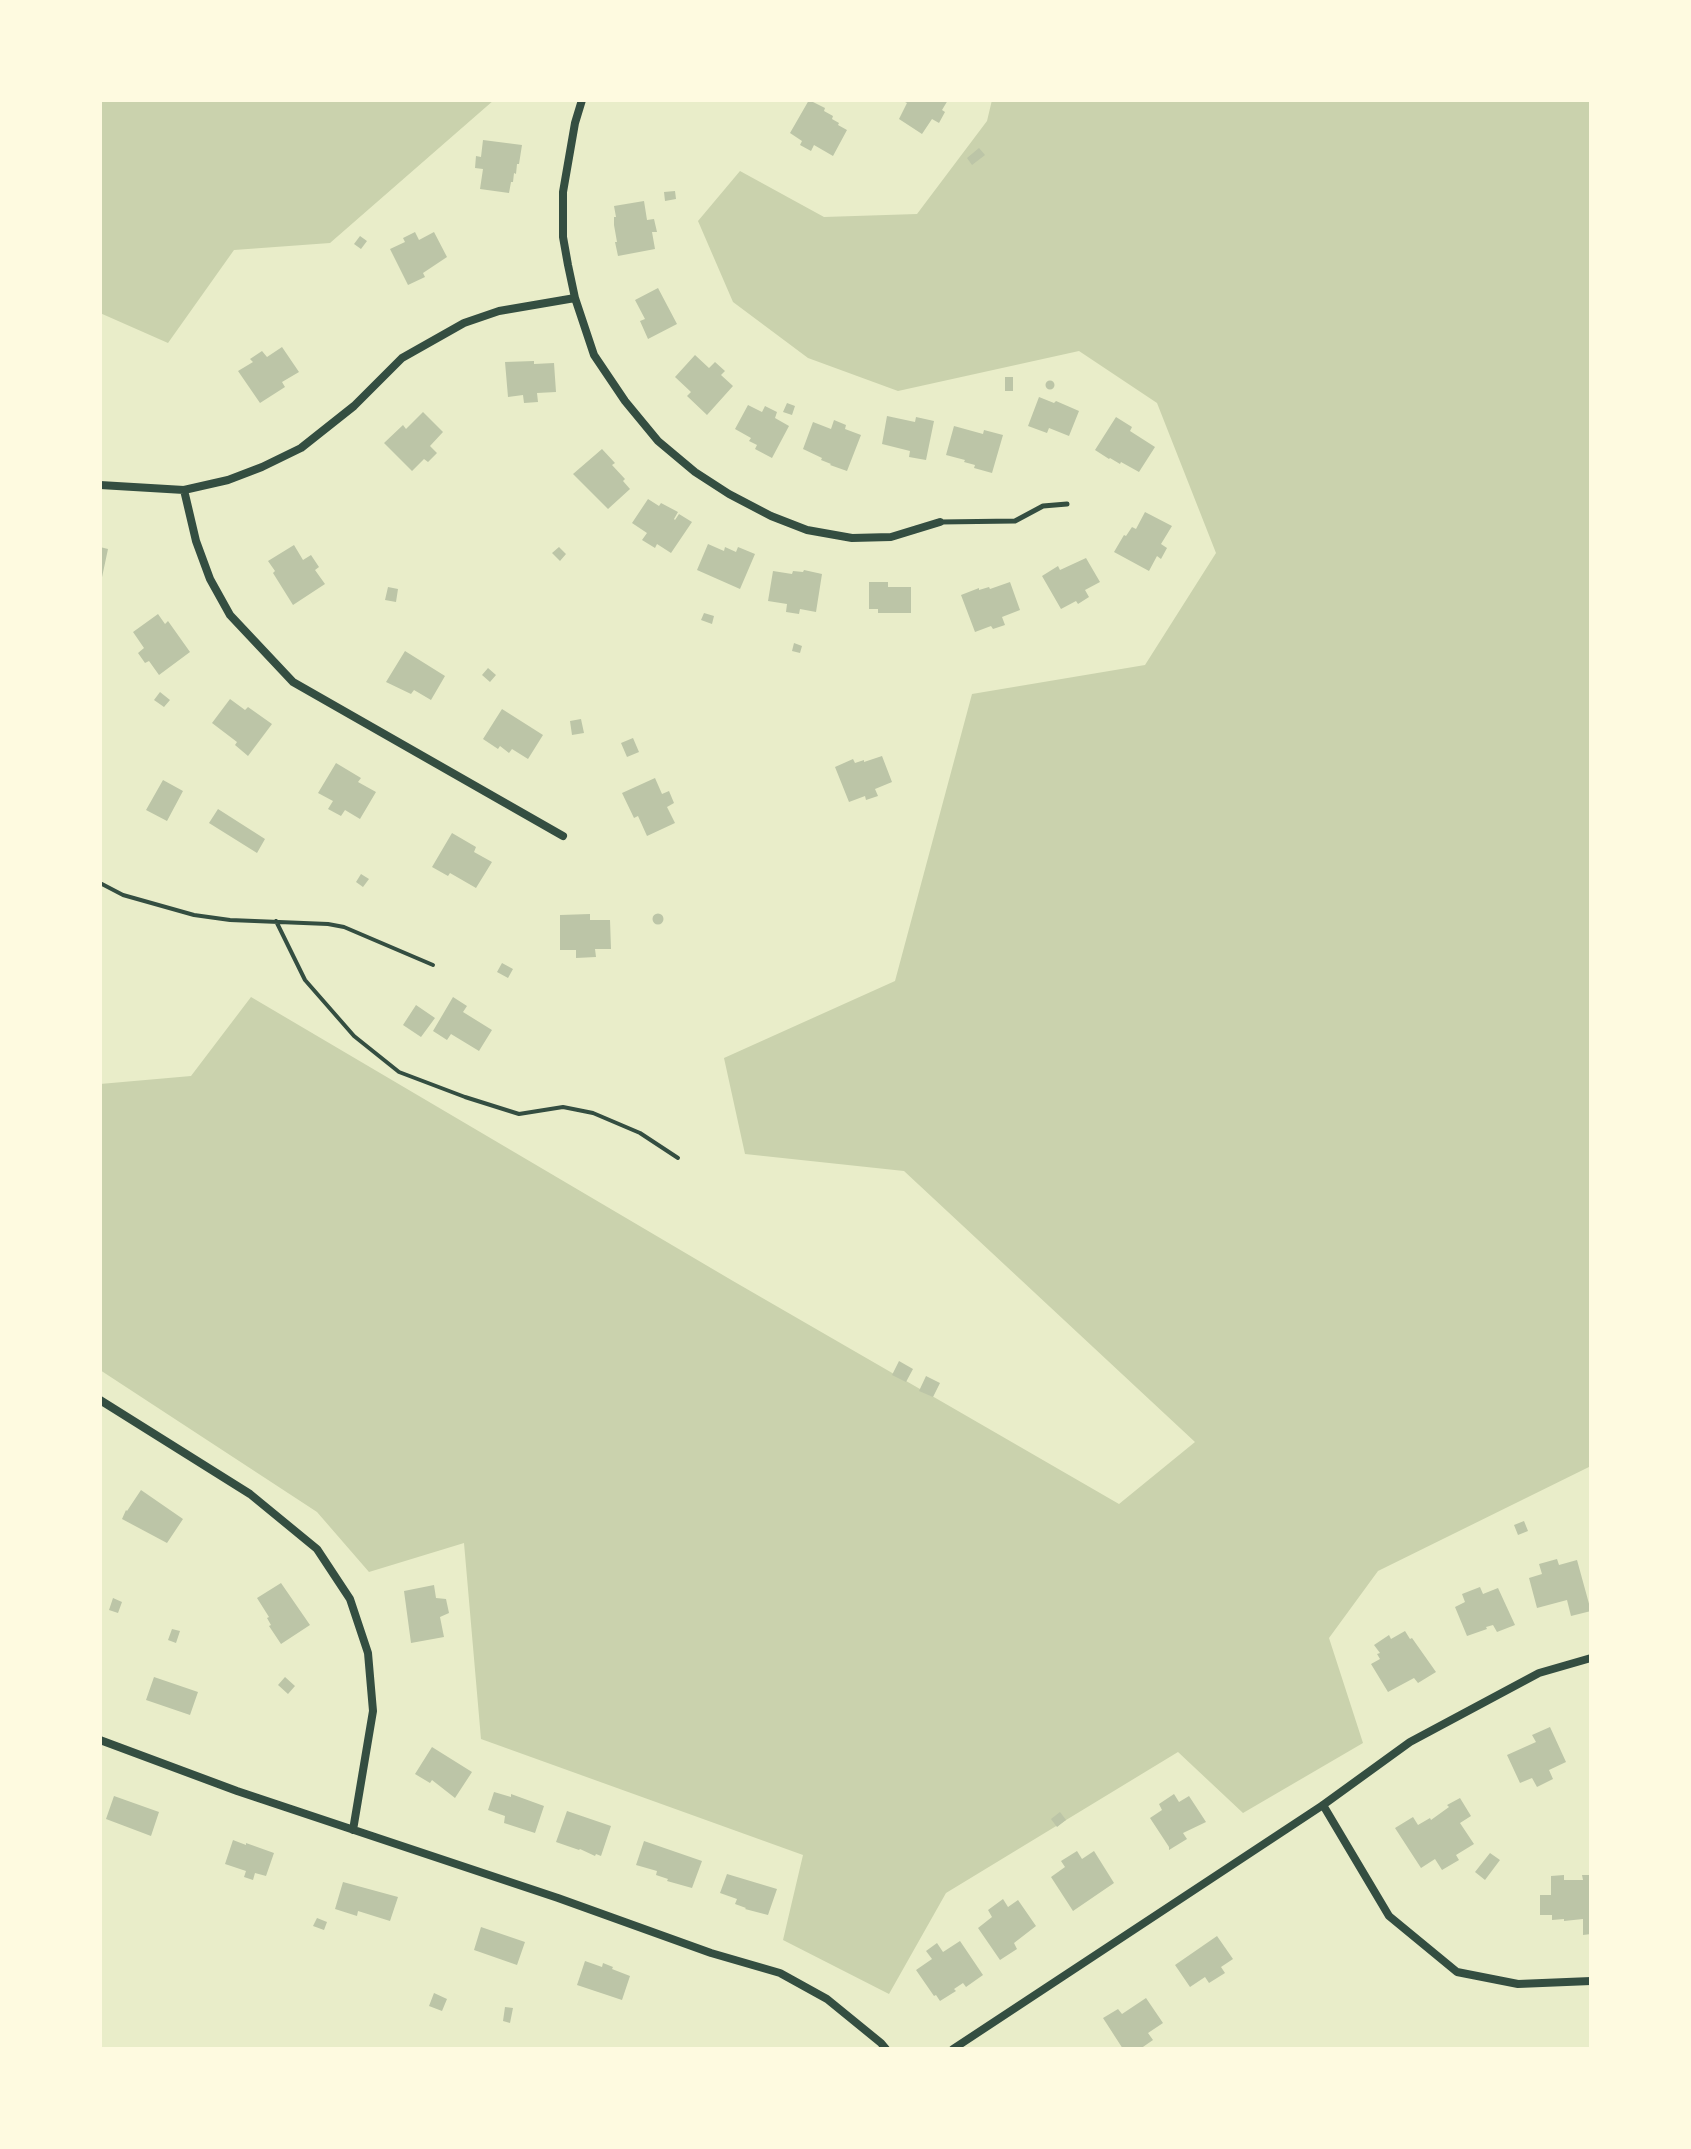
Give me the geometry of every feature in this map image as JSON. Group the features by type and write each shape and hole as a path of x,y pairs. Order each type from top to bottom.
{"street":[{"path":"582,100 563,192 563,237 575,298 594,355 625,401 658,441 695,472 729,494 807,530 852,538 891,537 940,522"},
{"path":"100,485 184,490 228,480 262,467 301,448 354,406 402,358 464,323 499,311 575,298"},
{"path":"184,490 196,541 210,579 230,615 293,682 563,836"},
{"path":"100,1400 250,1494 317,1549 350,1599 368,1653 373,1711 353,1830"},
{"path":"953,2049 1323,1805 1410,1742 1539,1673 1591,1658"},
{"path":"100,1740 237,1791 558,1898 711,1953 780,1973 827,1999 886,2049"},
{"path":"1323,1805 1389,1916 1457,1972 1518,1984 1591,1981"}],"lane":[{"path":"940,522 1015,521 1043,506 1067,504"}],"path":[{"path":"100,883 123,895 194,915 344,927 433,965"},
{"path":"276,921 305,980 354,1036 399,1072 519,1114 563,1107 593,1113 640,1133 678,1158"}],"green space":[{"path":"100,100 494,100 330,243 234,250 168,343 100,313"},
{"path":"992,100 1591,100 1591,1466 1378,1571 1329,1638 1363,1743 1243,1813 1178,1752 946,1893 889,1994 783,1940 803,1855 481,1739 464,1543 369,1572 317,1512 100,1370 100,1084 191,1076 251,997 1119,1504 1195,1442 904,1171 745,1154 724,1058 895,981 972,694 1145,665 1216,553 1157,403 1079,351 898,391 808,358 733,302 698,221 740,171 824,217 917,214 987,121"}],"building":[{"path":"809,100 825,108 824,111 833,116 838,125 847,130 833,156 814,145 811,151 800,145 802,141 790,133"},
{"path":"906,100 948,100 939,123 932,119 922,134 899,119"},
{"path":"483,140 522,145 509,193 480,189 483,169 475,168 476,156 481,157"},
{"path":"979,148 985,155 972,165 967,158"},
{"path":"675,191 676,199 665,201 664,192"},
{"path":"644,201 647,220 654,219 657,232 652,232 655,249 618,256 614,206"},
{"path":"415,232 419,240 434,232 447,257 423,273 425,277 408,285 390,249 405,242 403,238"},
{"path":"360,236 367,241 361,249 354,244"},
{"path":"658,288 677,324 648,339 640,321 645,319 635,300"},
{"path":"282,347 299,372 282,382 285,387 260,403 238,371 253,362 250,359 262,351 267,357"},
{"path":"695,355 709,368 715,362 725,371 721,375 733,386 707,415 687,396 691,392 675,377"},
{"path":"534,361 534,364 554,363 556,392 537,393 538,402 524,403 523,395 508,397 505,362"},
{"path":"1005,377 1013,377 1013,391 1005,391"},
{"path":"1050,380 1055,385 1050,390 1045,385"},
{"path":"1039,397 1079,411 1069,436 1049,428 1047,433 1028,426"},
{"path":"787,403 795,406 792,415 783,412"},
{"path":"748,405 762,412 765,406 777,412 775,418 789,426 772,458 755,449 757,445 749,441 751,438 735,429"},
{"path":"423,412 443,432 430,446 437,453 428,462 424,459 412,471 384,443 403,425 406,429"},
{"path":"887,416 915,422 916,417 934,421 926,460 909,457 910,451 882,444"},
{"path":"1116,417 1132,427 1130,431 1155,447 1139,472 1095,450"},
{"path":"834,420 846,425 845,429 861,435 847,471 803,449 813,422 831,429"},
{"path":"954,426 983,434 984,430 1003,435 992,473 946,455"},
{"path":"602,449 615,463 612,465 630,489 608,509 573,474"},
{"path":"648,499 678,512 675,520 679,514 692,522 671,553 657,544 655,548 642,540 647,533 632,523"},
{"path":"1145,512 1172,526 1161,544 1167,548 1161,559 1157,556 1149,571 1114,552 1124,535 1132,527 1136,529"},
{"path":"708,544 724,551 725,547 736,552 738,547 755,554 740,589 697,570"},
{"path":"294,545 303,560 311,555 319,567 315,570 325,584 293,605 268,561"},
{"path":"100,547 108,549 101,582 100,582"},
{"path":"559,547 566,554 560,561 552,553"},
{"path":"1086,558 1100,582 1085,590 1089,597 1061,609 1042,576 1058,566 1060,570"},
{"path":"773,571 792,574 793,571 822,574 816,612 800,609 799,614 786,612 787,604 768,601"},
{"path":"869,582 888,582 888,587 911,587 911,613 878,613 878,609 869,609"},
{"path":"1010,582 1020,610 1002,617 1005,625 975,632 961,595"},
{"path":"388,587 398,589 396,602 385,600"},
{"path":"704,613 714,616 712,624 701,620"},
{"path":"158,614 165,624 168,621 190,652 159,675 149,661 145,663 138,653 144,648 133,632"},
{"path":"794,643 802,646 800,653 792,651"},
{"path":"405,651 445,676 431,700 414,690 411,694 386,682"},
{"path":"488,668 496,675 490,682 482,675"},
{"path":"160,692 170,700 164,707 154,700"},
{"path":"230,699 272,724 248,756 235,745 237,742 212,723"},
{"path":"502,709 543,735 528,759 512,749 509,753 500,746 498,749 483,739"},
{"path":"581,719 584,733 572,735 570,721"},
{"path":"633,738 639,752 627,757 621,743"},
{"path":"882,756 892,782 875,789 878,796 866,800 865,796 849,802 835,767 853,759 855,763"},
{"path":"336,763 361,778 358,782 376,792 360,819 345,810 341,816 328,809 333,801 318,793"},
{"path":"655,778 662,794 669,791 674,803 667,807 675,823 647,836 622,793"},
{"path":"163,780 183,791 167,821 146,810"},
{"path":"218,809 265,839 257,853 209,823"},
{"path":"452,833 476,847 474,852 492,862 476,888 432,867"},
{"path":"361,874 369,879 363,887 356,882"},
{"path":"658,913 664,919 658,925 652,919"},
{"path":"590,914 590,920 610,920 611,949 595,949 596,957 576,958 576,950 560,950 560,915"},
{"path":"502,963 513,969 508,978 497,972"},
{"path":"453,997 467,1006 463,1012 492,1030 479,1051 451,1034 447,1040 433,1031"},
{"path":"416,1005 435,1018 421,1037 403,1025"},
{"path":"899,1361 913,1369 906,1382 892,1375"},
{"path":"926,1376 940,1383 933,1397 919,1391"},
{"path":"141,1490 183,1519 167,1543 122,1519"},
{"path":"1524,1521 1528,1531 1518,1535 1514,1525"},
{"path":"1557,1559 1559,1565 1577,1560 1591,1611 1571,1616 1567,1600 1537,1608 1529,1578 1542,1574 1539,1564"},
{"path":"281,1583 310,1625 281,1644 257,1598"},
{"path":"434,1585 436,1598 446,1599 449,1613 440,1617 444,1637 411,1643 404,1591"},
{"path":"1480,1587 1483,1594 1498,1588 1515,1625 1497,1632 1493,1625 1467,1636 1455,1607 1465,1602 1462,1594"},
{"path":"113,1598 122,1602 118,1613 109,1610"},
{"path":"172,1629 180,1631 176,1643 168,1640"},
{"path":"1405,1631 1436,1672 1418,1683 1414,1678 1388,1692 1371,1664 1380,1659 1374,1645 1389,1635 1391,1639"},
{"path":"154,1677 198,1692 190,1715 146,1700"},
{"path":"285,1677 295,1686 288,1694 278,1685"},
{"path":"1550,1727 1566,1762 1549,1770 1553,1779 1537,1787 1532,1778 1520,1783 1507,1755 1536,1742 1532,1735"},
{"path":"432,1747 472,1772 455,1798 432,1780 430,1783 415,1774"},
{"path":"494,1792 511,1797 511,1794 544,1806 535,1833 504,1823 505,1816 488,1810"},
{"path":"1174,1794 1179,1802 1189,1796 1206,1822 1183,1833 1187,1839 1169,1850 1150,1818 1162,1810 1159,1804"},
{"path":"114,1796 159,1812 151,1836 106,1819"},
{"path":"1460,1798 1471,1816 1460,1823 1474,1844 1456,1855 1459,1860 1442,1870 1435,1859 1421,1868 1395,1828 1413,1817 1418,1825 1431,1820"},
{"path":"567,1811 611,1826 601,1856 556,1842"},
{"path":"1060,1812 1066,1820 1057,1827 1051,1819"},
{"path":"233,1840 274,1853 266,1876 255,1873 253,1880 244,1877 246,1871 225,1864"},
{"path":"644,1841 702,1861 692,1888 667,1881 656,1875 657,1871 636,1865"},
{"path":"1077,1851 1082,1859 1094,1851 1114,1883 1073,1911 1051,1877 1065,1867 1061,1861"},
{"path":"1490,1853 1500,1860 1485,1880 1475,1872"},
{"path":"727,1874 777,1889 768,1915 745,1909 735,1904 737,1899 720,1893"},
{"path":"1564,1875 1564,1880 1583,1880 1582,1875 1591,1875 1591,1934 1583,1935 1583,1919 1552,1920 1552,1915 1540,1915 1540,1895 1551,1895 1551,1876"},
{"path":"343,1882 398,1897 390,1921 358,1911 357,1916 335,1909"},
{"path":"1003,1899 1008,1907 1018,1900 1036,1926 1014,1943 1017,1949 1000,1960 978,1928 992,1917 988,1910"},
{"path":"317,1918 327,1922 324,1930 313,1926"},
{"path":"481,1927 525,1942 517,1965 474,1950"},
{"path":"1217,1936 1233,1959 1221,1967 1225,1973 1209,1983 1205,1977 1190,1987 1175,1965"},
{"path":"960,1941 983,1975 966,1987 963,1983 940,2001 916,1970 932,1959 926,1951 937,1943 943,1952"},
{"path":"585,1961 602,1967 603,1963 630,1976 622,2000 577,1985"},
{"path":"434,1993 447,1999 442,2011 429,2006"},
{"path":"1146,1998 1163,2023 1148,2033 1153,2040 1140,2049 1123,2049 1103,2018 1118,2009 1122,2014"},
{"path":"505,2007 513,2008 510,2023 503,2021"}]}
